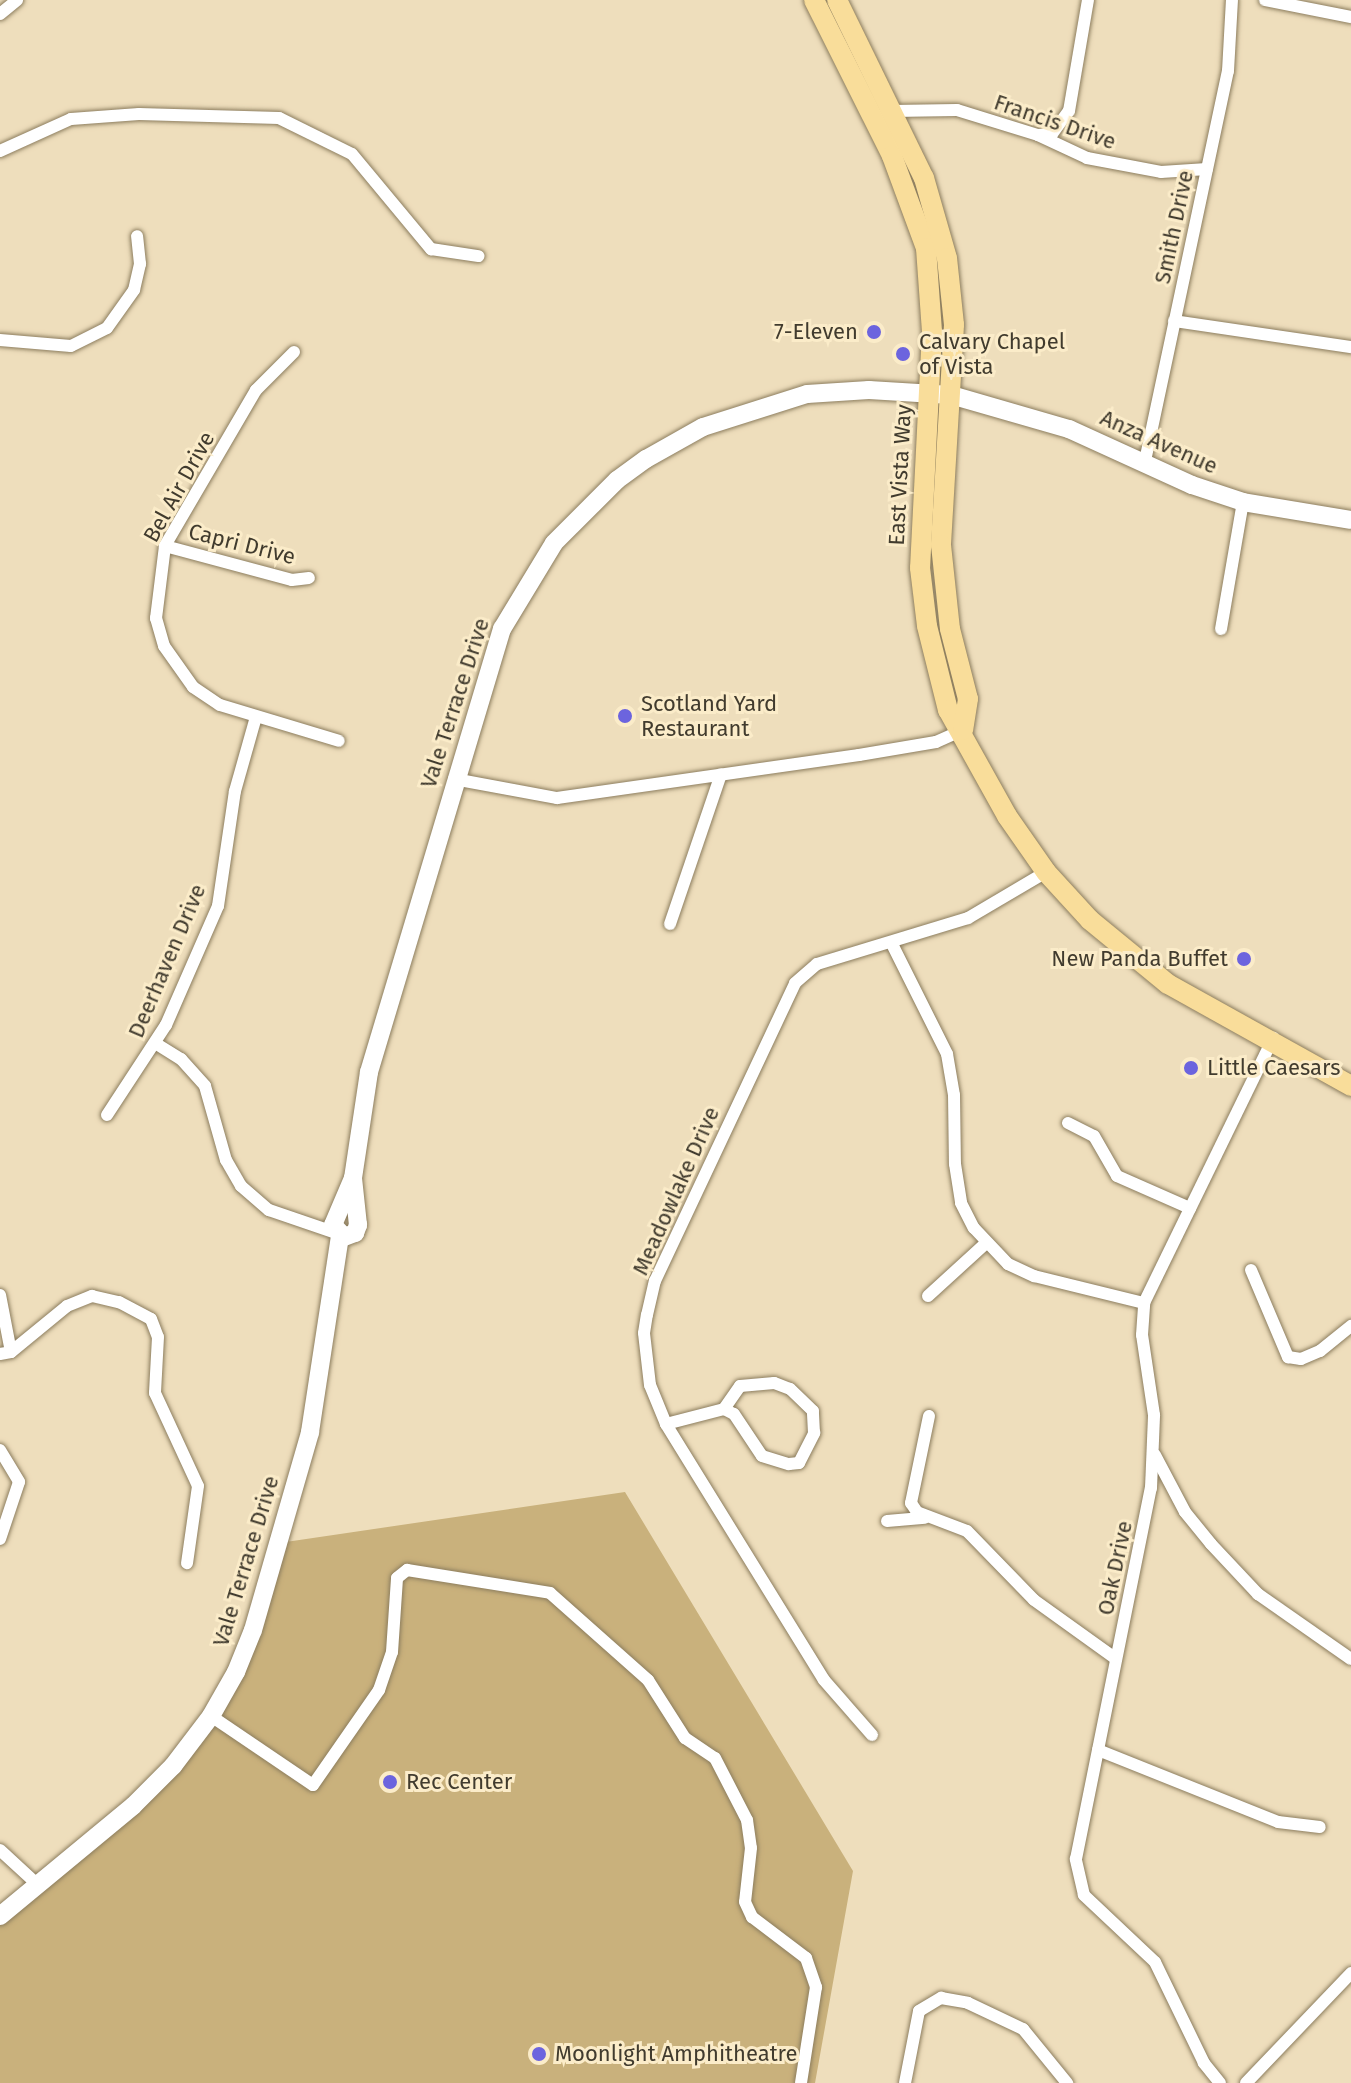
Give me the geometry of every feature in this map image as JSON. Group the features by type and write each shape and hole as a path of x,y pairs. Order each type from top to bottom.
{"main road":[{"name":"East Vista Way","path":"814,0 892,156 926,248 932,314 920,568 935,664 948,710 963,730 1007,816 1046,872 1090,920 1168,984 1273,1038 1351,1086"},
{"path":"837,0 916,158"},
{"path":"853,79 865,79 895,138 916,158"},
{"name":"East Vista Way","path":"916,158 941,229 954,318 941,545 950,629 968,699 963,730"},
{"name":"Vale Terrace Drive","path":"0,1916 133,1806 211,1716 253,1630 310,1432 369,1072 483,678 518,598 554,543 617,480 703,427 757,406 807,394 859,390 951,395"},
{"name":"Anza Avenue","path":"951,395 1069,429 1192,485 1243,502 1351,520"}],"street":[{"path":"0,14 17,0"},
{"path":"1038,135 1052,134 1069,111 1088,0"},
{"name":"Smith Drive","path":"1145,461 1228,71 1232,0"},
{"path":"1265,0 1351,17"},
{"name":"Francis Drive","path":"892,111 957,110 1038,135 1087,158 1161,172 1207,169"},
{"path":"0,151 71,119 139,114 279,118 352,154 431,249 478,256"},
{"path":"0,340 71,346 100,333 134,290 140,264 137,236"},
{"path":"1174,321 1351,347"},
{"name":"Bel Air Drive","path":"294,352 256,390 165,546 155,596 164,646 193,687 220,705 339,741"},
{"path":"1221,629 1243,502"},
{"name":"Capri Drive","path":"165,546 292,580 309,578"},
{"name":"Deerhaven Drive","path":"107,1115 155,1043 218,906 235,791 256,717"},
{"path":"454,779 557,798 936,742 963,730"},
{"path":"670,924 721,774"},
{"name":"Meadowlake Drive","path":"872,1735 824,1680 666,1424 650,1385 644,1333 655,1281 795,983 817,964 892,944 968,918 1046,872"},
{"path":"892,944 947,1054 961,1203 986,1243 1008,1264 1034,1276 1144,1303"},
{"name":"Oak Drive","path":"1220,2083 1204,2063 1155,1962 1084,1895 1076,1859 1155,1455 1142,1335 1144,1303 1273,1038"},
{"path":"155,1043 181,1059 205,1086 226,1160 241,1186 269,1210 342,1225"},
{"path":"1068,1123 1094,1136 1117,1176 1190,1208"},
{"path":"928,1296 986,1243"},
{"path":"1251,1270 1288,1357 1301,1359 1320,1351 1351,1326"},
{"path":"0,1295 5,1353"},
{"path":"5,1353 67,1306 92,1296 119,1302 151,1319 158,1337 155,1393 198,1486 187,1563"},
{"path":"666,1424 724,1409 740,1386 774,1383 790,1389 813,1411 814,1433 799,1463 789,1464 762,1456 734,1414 724,1409"},
{"path":"925,1518 911,1503 929,1416"},
{"path":"0,1450 19,1482 0,1539"},
{"path":"1155,1455 1185,1512 1249,1584 1351,1659"},
{"path":"887,1521 925,1518 967,1531 1034,1600 1116,1659"},
{"path":"211,1716 313,1785 379,1690 392,1652 397,1578 407,1570 550,1593 648,1680 685,1738 715,1758 747,1820 751,1848 744,1889 752,1917 806,1958 816,1987 801,2083"},
{"path":"1098,1750 1278,1822 1320,1827"},
{"path":"0,1850 37,1884"},
{"path":"1246,2083 1351,1973"},
{"path":"905,2083 919,2011 941,1998 968,2003 1023,2029 1067,2083"}],"shaded area":[{"path":"625,1492 853,1871 815,2083 0,2083 0,1918 144,1796 214,1711 279,1543"}],"place":[{"name":"7-Eleven","path":"874,332"},
{"name":"Calvary Chapel of Vista","path":"903,354"},
{"name":"Scotland Yard Restaurant","path":"625,716"},
{"name":"New Panda Buffet","path":"1244,959"},
{"name":"Little Caesars","path":"1191,1068"},
{"name":"Rec Center","path":"390,1782"},
{"name":"Moonlight Amphitheatre","path":"539,2054"}]}
